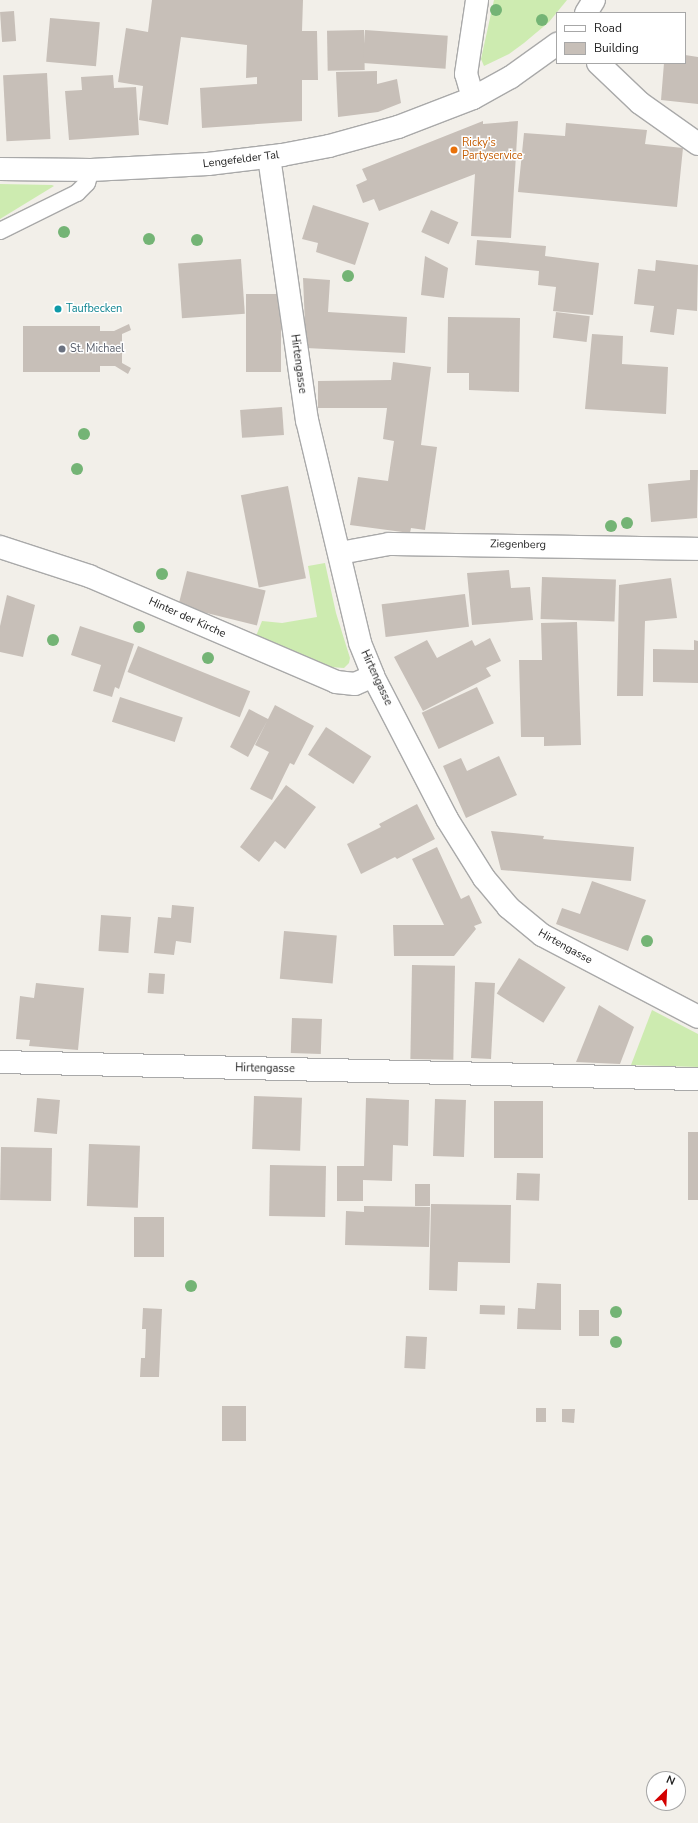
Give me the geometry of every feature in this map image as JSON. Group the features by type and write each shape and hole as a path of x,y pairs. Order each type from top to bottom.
{"street":[{"path":"473,98 466,74 477,0"},
{"path":"587,12 594,0"},
{"name":"Lengefelder Tal","path":"0,169 91,170 208,164 313,150 366,136 473,98 511,77 556,45"},
{"path":"599,64 640,103 698,144"},
{"name":"Hirtengasse","path":"269,157 303,397 362,650 373,676 451,826 484,878 508,907 542,936 698,1017"},
{"name":"Ziegenberg","path":"340,553 394,544 698,549"},
{"name":"Hinter der Kirche","path":"0,547 89,576 336,682 355,684 373,676"},
{"name":"Hirtengasse","path":"0,1062 698,1079"}],"lane":[{"path":"0,231 77,193 87,183 91,170"}],"green space":[{"path":"494,0 567,0 549,22 509,54 484,66 481,59"},
{"path":"0,184 52,185 54,186 0,219"},
{"path":"325,563 336,613 350,658 349,663 344,668 330,667 256,636 262,621 282,623 317,617 308,566"},
{"path":"652,1010 698,1034 698,1067 631,1065"}],"building":[{"path":"152,0 303,0 302,31 317,31 318,80 302,80 302,121 202,128 200,88 257,84 257,77 246,78 247,45 181,37 168,125 139,120 143,86 118,82 126,28 148,32"},
{"path":"14,11 16,41 2,42 0,12"},
{"path":"50,18 100,22 96,66 46,62"},
{"path":"364,30 365,70 328,71 327,31"},
{"path":"365,30 448,36 445,69 363,63"},
{"path":"686,55 698,57 698,104 661,100 664,64 686,64"},
{"path":"377,71 377,84 397,79 401,103 378,112 338,117 336,72"},
{"path":"47,73 50,139 7,141 3,75"},
{"path":"113,75 114,88 136,87 139,135 69,140 65,91 82,90 81,77"},
{"path":"483,121 483,124 518,121 511,238 471,236 475,174 379,211 374,199 363,203 356,185 367,180 362,169"},
{"path":"566,123 647,130 645,144 683,148 677,207 518,192 524,133 565,136"},
{"path":"313,205 369,223 355,265 316,252 318,243 302,239"},
{"path":"431,210 458,222 449,244 421,232"},
{"path":"477,240 546,246 545,256 599,263 593,315 553,311 556,287 538,285 539,271 475,265"},
{"path":"425,256 448,268 444,298 421,295"},
{"path":"241,259 245,314 182,318 178,263"},
{"path":"656,260 698,265 697,311 677,309 674,335 650,332 654,306 634,304 638,269 655,271"},
{"path":"303,278 330,280 328,312 407,317 405,353 306,348"},
{"path":"246,294 281,294 281,372 246,372"},
{"path":"556,312 590,316 587,342 553,338"},
{"path":"448,317 520,318 519,392 469,390 469,373 447,373"},
{"name":"St. Michael","path":"129,324 131,330 122,334 122,363 131,368 128,374 115,366 100,366 100,372 23,372 23,326 100,326 100,331 114,331"},
{"path":"592,334 623,336 622,364 668,367 666,414 585,409"},
{"path":"393,362 431,367 421,445 437,447 425,530 411,528 410,533 350,525 358,477 388,481 394,441 383,439 387,408 318,408 318,381 391,380"},
{"path":"282,407 284,435 242,438 240,410"},
{"path":"690,470 698,470 697,518 651,522 648,484 690,480"},
{"path":"288,486 306,578 259,587 241,495"},
{"path":"509,570 511,588 530,587 533,620 472,625 467,573"},
{"path":"187,571 266,591 257,626 178,606"},
{"path":"542,577 616,580 614,622 541,619"},
{"path":"671,578 677,618 645,621 643,696 617,696 619,585"},
{"path":"465,594 469,627 386,637 382,604"},
{"path":"7,595 35,605 23,657 0,652 0,626"},
{"path":"577,622 581,745 544,746 544,737 521,737 519,660 542,660 541,623"},
{"path":"80,626 134,644 119,689 115,687 112,697 93,691 101,665 71,655"},
{"path":"490,638 501,661 486,668 491,676 423,711 394,657 427,640 437,658 472,640 475,646"},
{"path":"694,640 698,641 698,683 653,682 653,649 694,650"},
{"path":"138,646 250,691 240,717 128,672"},
{"path":"477,687 494,723 439,749 422,713"},
{"path":"120,697 183,717 175,742 112,722"},
{"path":"275,705 314,726 294,765 290,763 272,800 250,789 269,752 255,745 267,721 248,757 230,747 249,709 268,719"},
{"path":"326,727 371,756 353,784 308,755"},
{"path":"499,756 517,795 466,818 443,766 461,758 467,771"},
{"path":"286,785 316,807 285,849 275,841 259,862 240,847"},
{"path":"417,804 435,839 397,859 395,857 361,874 347,844 381,827 379,824"},
{"path":"491,831 544,836 543,839 634,847 631,881 501,870"},
{"path":"437,847 461,899 469,895 482,923 474,926 476,929 454,956 394,956 393,925 444,925 412,859"},
{"path":"592,881 646,900 628,951 556,924 562,908 580,914"},
{"path":"172,905 194,907 191,943 176,941 174,955 154,953 158,917 171,918"},
{"path":"101,915 131,917 128,953 98,951"},
{"path":"284,931 337,936 333,983 280,979"},
{"path":"519,958 566,987 543,1023 497,994"},
{"path":"412,965 455,966 453,1060 410,1059"},
{"path":"149,973 165,974 164,994 148,993"},
{"path":"475,982 495,983 491,1059 471,1058"},
{"path":"36,983 84,988 78,1050 29,1046 30,1040 16,1039 20,996 34,998"},
{"path":"599,1005 634,1027 620,1064 576,1062"},
{"path":"292,1018 322,1019 321,1054 291,1053"},
{"path":"254,1096 302,1098 300,1151 252,1149"},
{"path":"37,1098 60,1100 57,1134 34,1132"},
{"path":"366,1098 409,1100 408,1146 393,1145 392,1181 363,1180 363,1201 337,1201 337,1166 364,1166"},
{"path":"435,1099 466,1100 464,1157 433,1156"},
{"path":"494,1101 543,1101 543,1158 494,1158"},
{"path":"688,1132 698,1132 698,1200 688,1200"},
{"path":"89,1144 140,1146 138,1208 87,1206"},
{"path":"1,1147 52,1148 51,1201 0,1200"},
{"path":"270,1165 326,1166 325,1217 269,1216"},
{"path":"517,1173 540,1174 539,1201 516,1200"},
{"path":"415,1184 430,1184 430,1206 415,1206"},
{"path":"431,1204 511,1205 510,1263 458,1262 457,1291 429,1290"},
{"path":"364,1206 430,1207 429,1247 345,1245 346,1211 364,1212"},
{"path":"134,1217 164,1217 164,1257 134,1257"},
{"path":"537,1283 561,1284 561,1330 517,1329 518,1308 535,1309"},
{"path":"480,1305 505,1306 505,1315 480,1314"},
{"path":"143,1308 162,1309 159,1377 140,1377 141,1358 145,1358 146,1329 142,1329"},
{"path":"579,1310 599,1310 599,1336 579,1336"},
{"path":"406,1336 427,1337 425,1369 404,1368"},
{"path":"222,1406 246,1406 246,1441 222,1441"},
{"path":"536,1408 546,1408 546,1422 536,1422"},
{"path":"562,1409 575,1409 574,1423 562,1422"}],"place":[{"name":"Ricky's Partyservice","path":"454,150"},
{"name":"Taufbecken","path":"58,309"},
{"name":"St. Michael","path":"62,349"}]}
